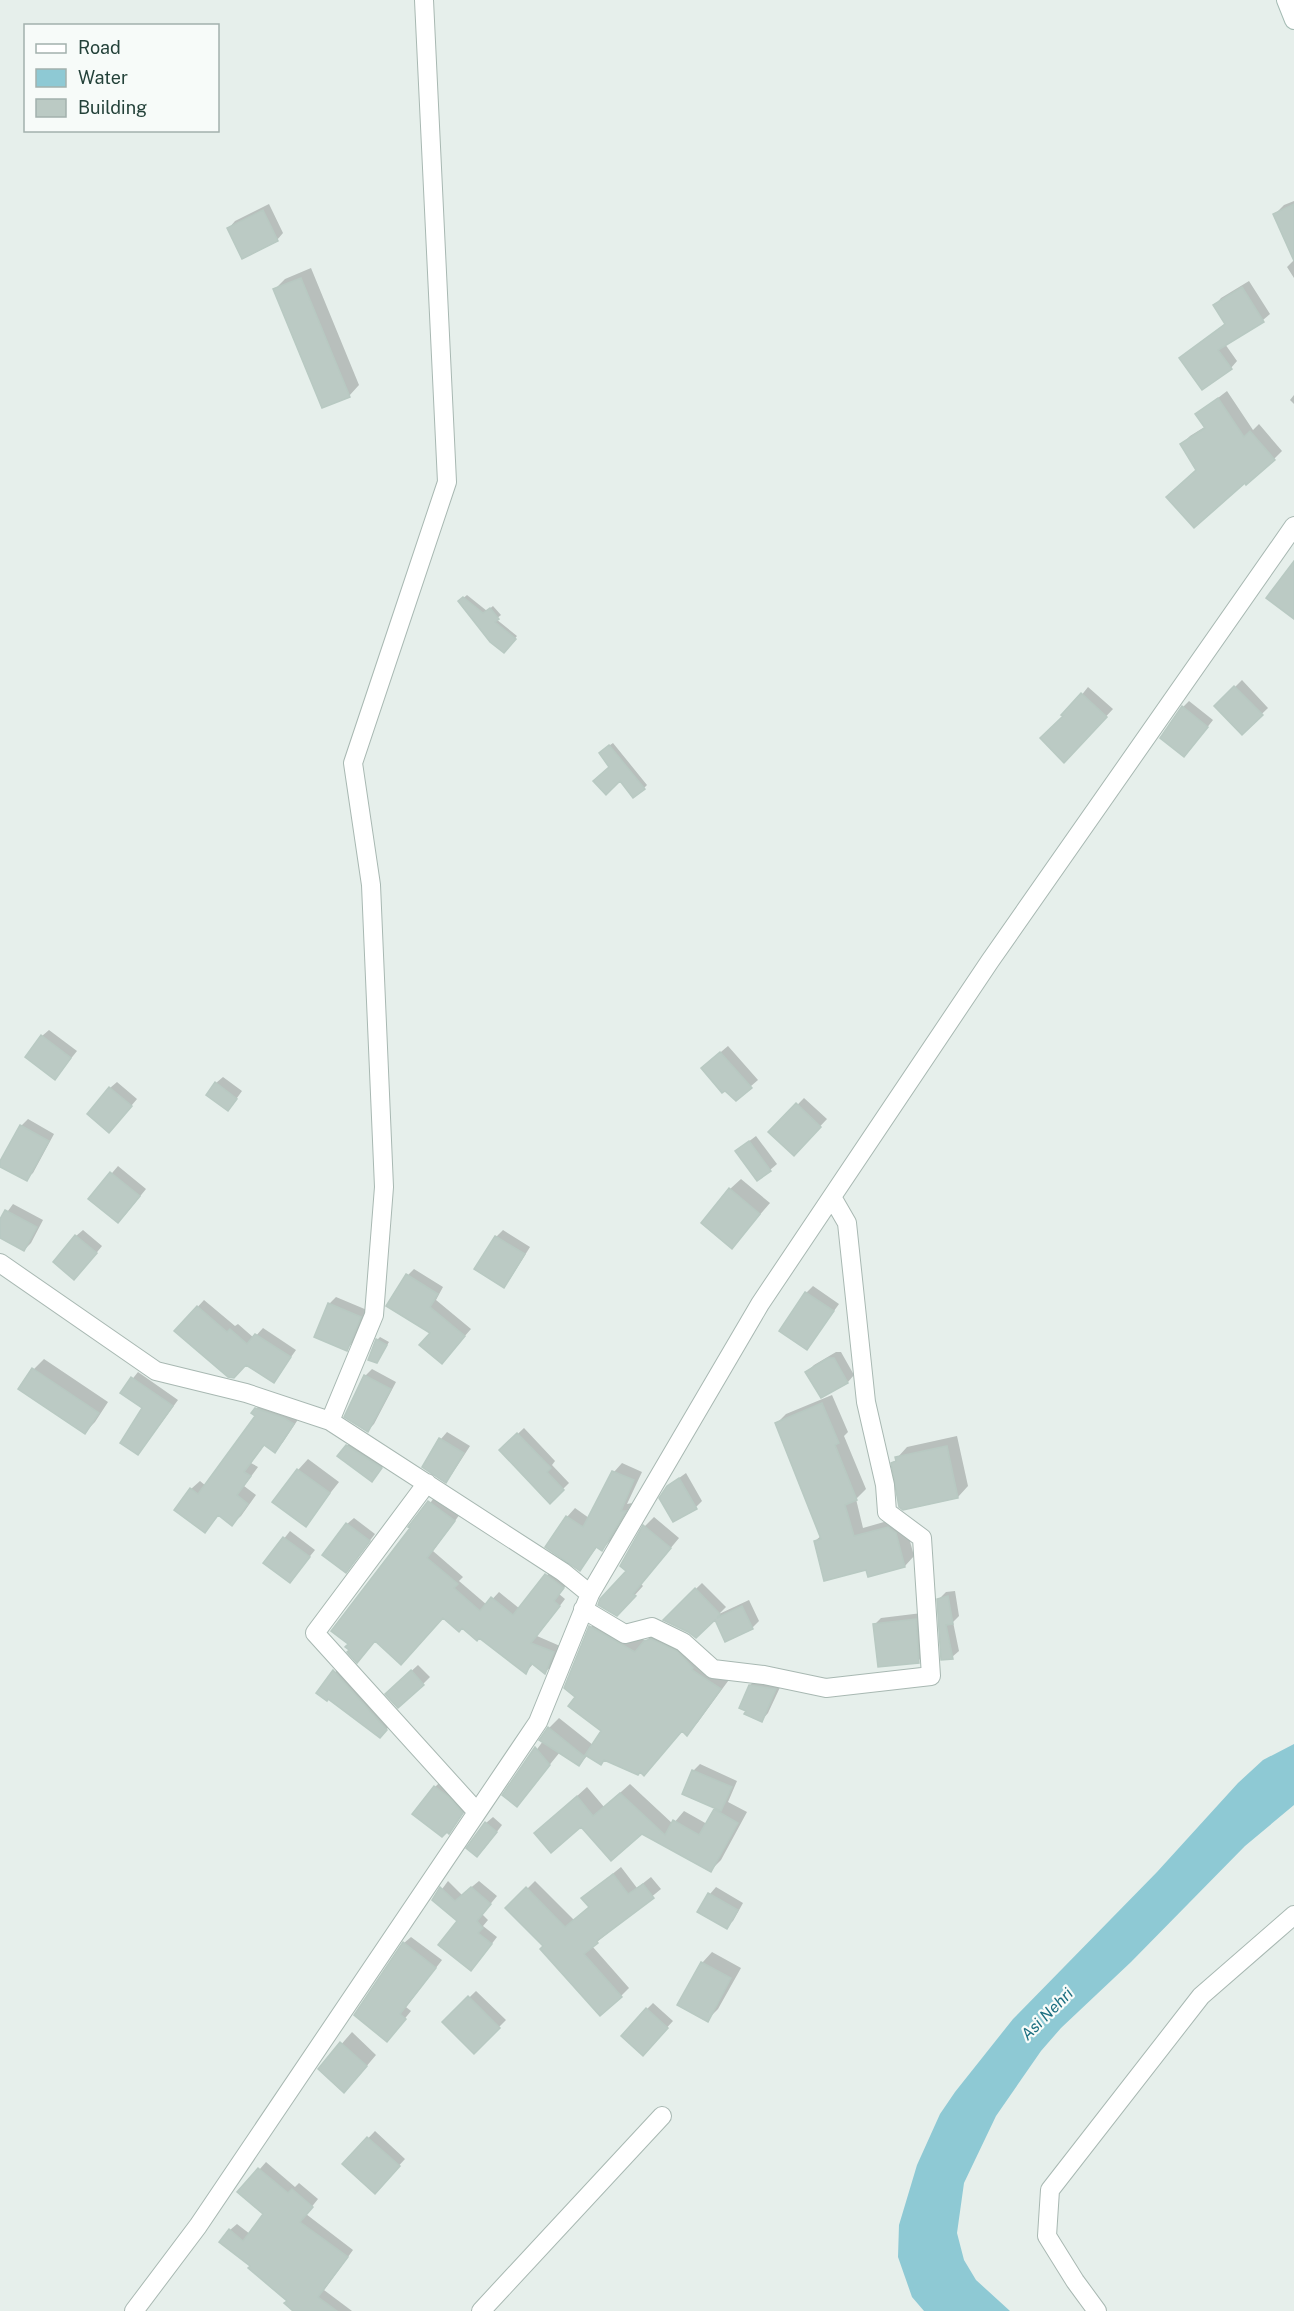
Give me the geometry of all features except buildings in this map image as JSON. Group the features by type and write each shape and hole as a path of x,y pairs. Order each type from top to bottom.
{"street":[{"path":"330,1421 374,1315 384,1188 371,885 353,763 447,482 424,0"},
{"path":"1286,0 1294,20"},
{"path":"134,2311 198,2226 538,1722 587,1601 760,1304 990,961 1294,526"},
{"path":"0,1263 156,1371 246,1393 330,1421 563,1572 587,1601 625,1634 652,1627 683,1642 713,1669 764,1675 826,1688 932,1676 922,1538 887,1512 885,1485 866,1402 847,1223 832,1197"},
{"path":"427,1484 315,1633 477,1812"},
{"path":"1097,2311 1075,2282 1047,2236 1050,2190 1201,1996 1294,1915"},
{"path":"481,2311 662,2116"}],"water":[{"name":"Asi Nehri","path":"1294,1744 1294,1805 1245,1846 1131,1962 1061,2028 1041,2051 996,2116 964,2183 957,2233 964,2260 976,2280 1010,2311 924,2311 912,2297 898,2257 899,2225 917,2165 940,2114 1013,2019 1157,1872 1238,1783 1263,1760"}]}
